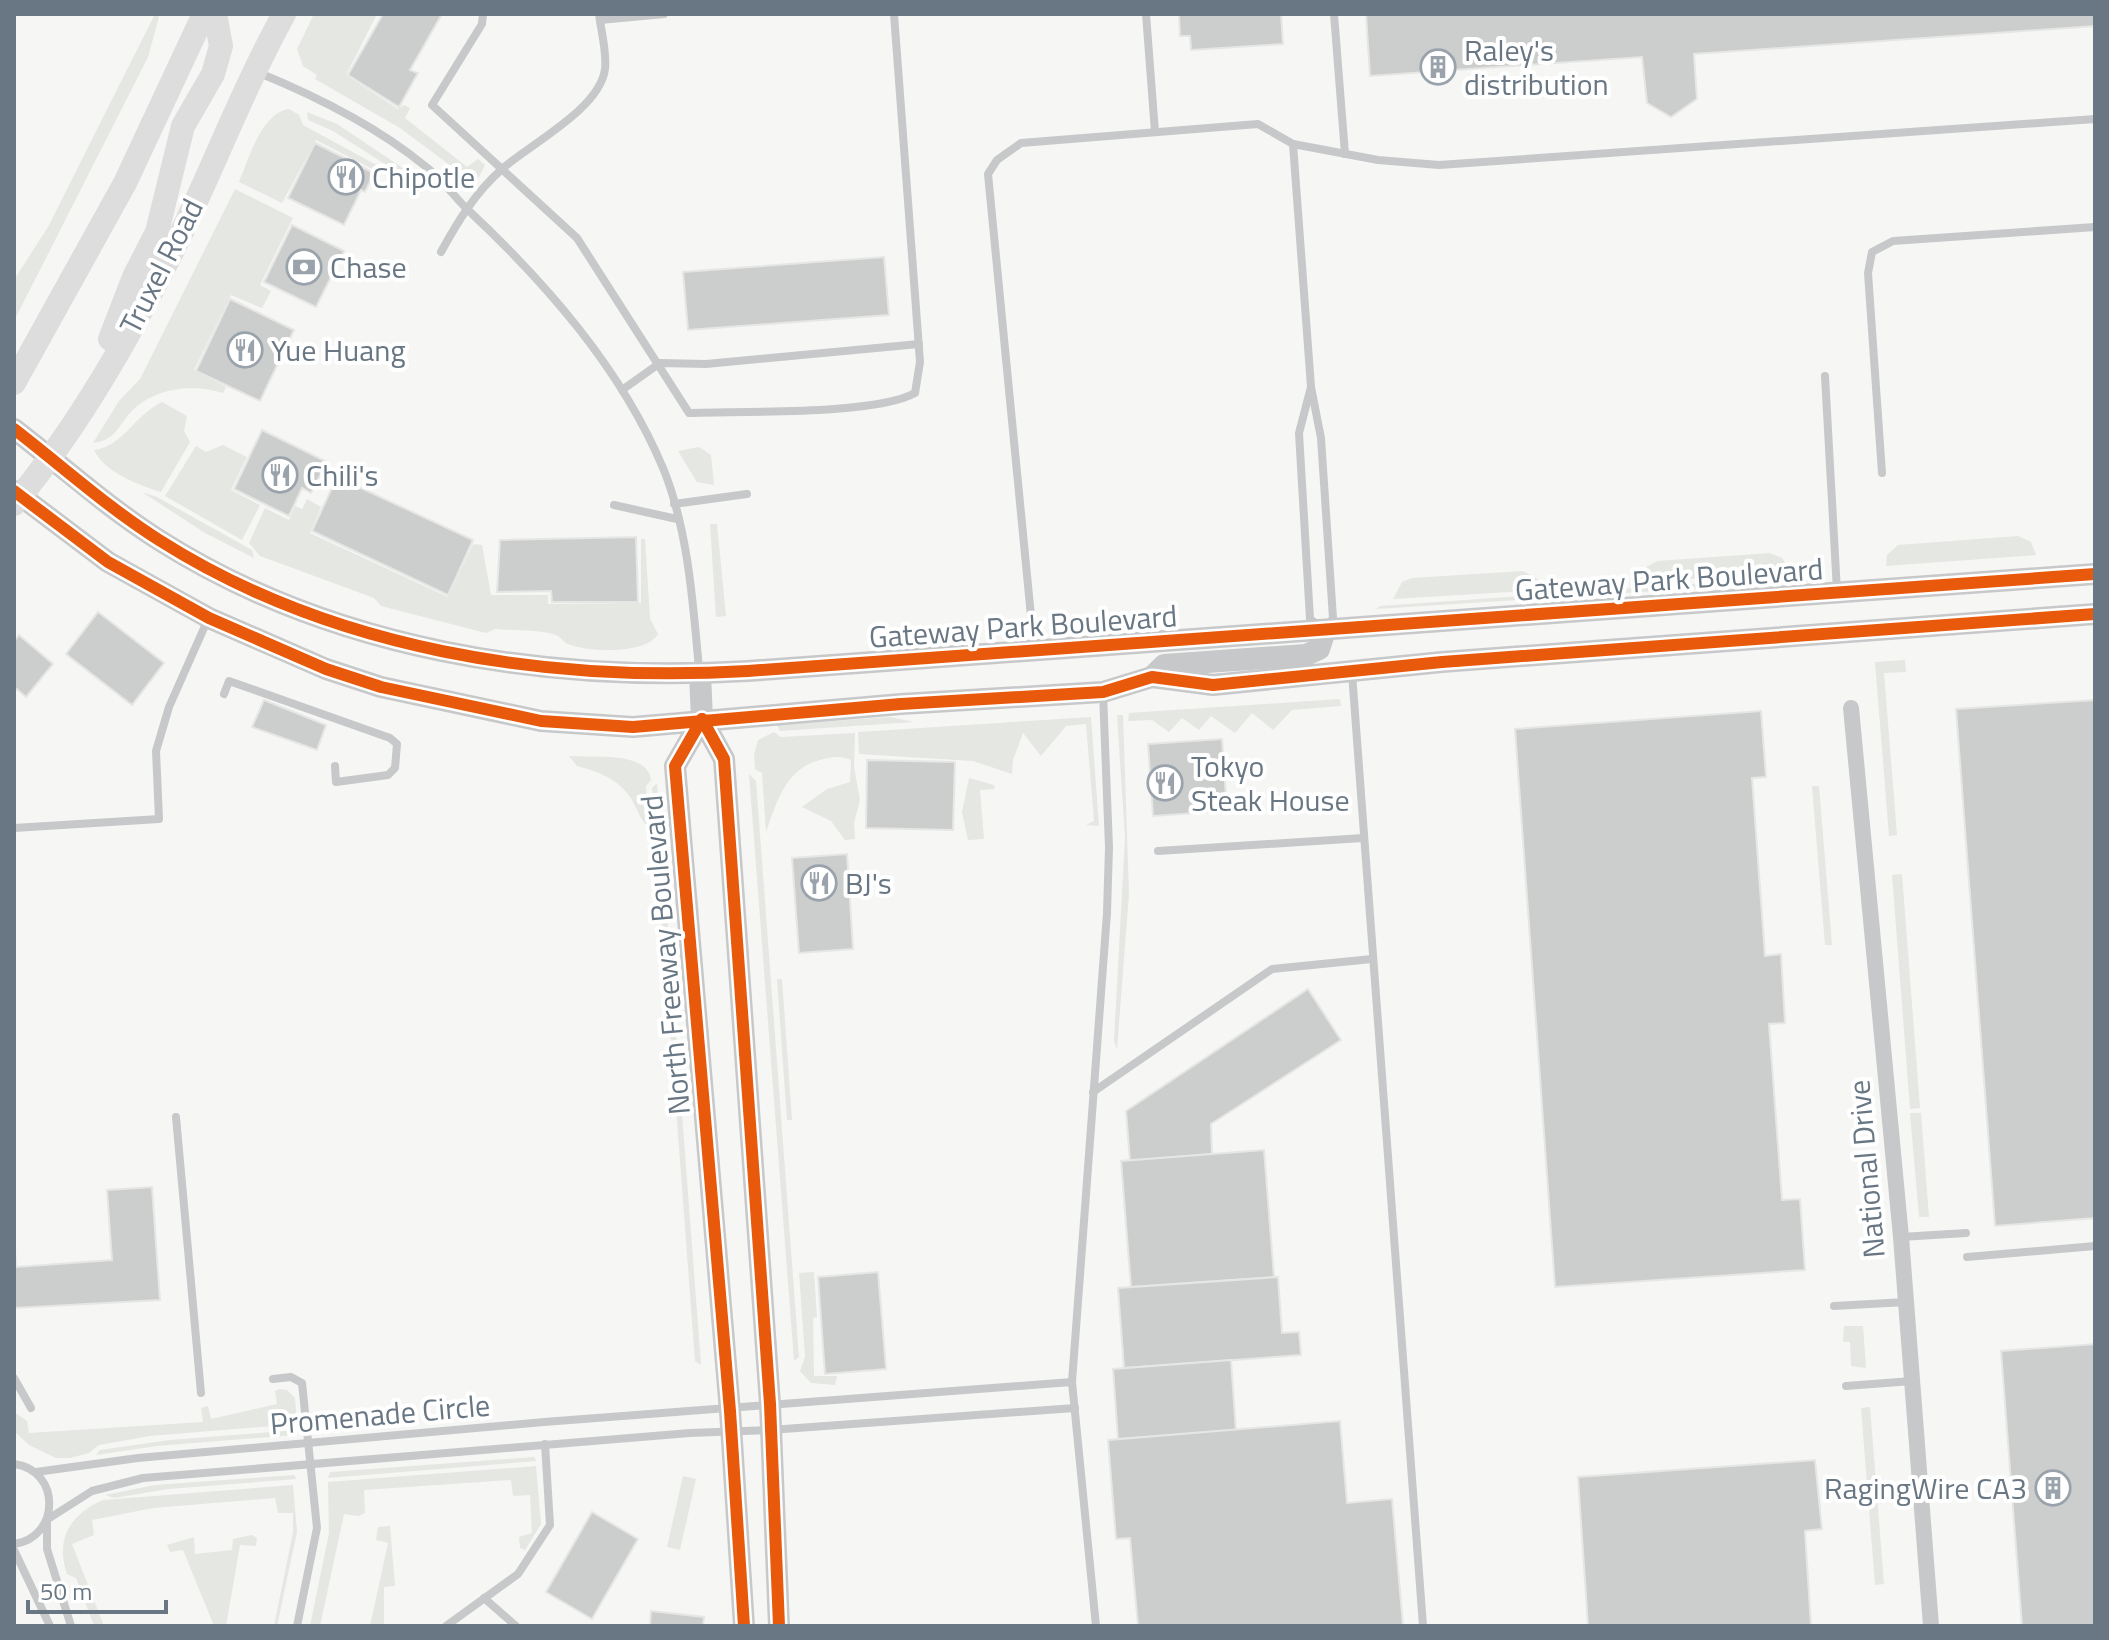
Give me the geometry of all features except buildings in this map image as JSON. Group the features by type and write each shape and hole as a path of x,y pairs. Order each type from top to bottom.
{"main road":[{"path":"14,383 125,183 204,14"},
{"path":"80,412 134,277 157,232 183,126 213,74 221,46 215,14"},
{"name":"Truxel Road","path":"16,497 50,457 97,389 177,240 253,70 284,14"}],"street":[{"name":"Gateway Park Boulevard","path":"14,429 159,540 262,597 344,625 428,648 549,668 700,674 2095,574"},
{"name":"Gateway Park Boulevard","path":"16,497 108,562 209,618 326,669 381,687 541,721 633,727 702,719 1103,692 1152,677 1213,685 1442,662 2095,614"},
{"path":"1152,677 1164,665 1306,655 1319,649 1325,631"},
{"path":"700,674 702,719 724,759 770,1404 779,1626"},
{"name":"National Drive","path":"1851,708 1901,1237 1931,1626"},
{"name":"North Freeway Boulevard","path":"702,719 675,766 730,1420 744,1626"}],"lane":[{"path":"483,14 482,24 432,105 577,238 660,363 689,413 866,406 901,401 915,393 919,344 894,14"},
{"path":"441,252 466,207 502,169 552,132 596,93 605,69 600,17 664,14"},
{"path":"1146,14 1155,132"},
{"path":"1334,14 1345,154"},
{"path":"253,70 370,127 426,166 497,236 564,311 622,390 663,469 674,504 694,604 700,674"},
{"path":"1034,652 988,174 997,160 1021,143 1258,124 1293,144 1345,154 1439,165 2095,119"},
{"path":"1293,144 1311,387 1321,438 1333,618 1325,631 1310,619 1299,433 1311,387"},
{"path":"1882,473 1868,273 1872,252 1893,241 2095,227"},
{"path":"622,390 660,363 706,364 919,344"},
{"path":"1825,376 1837,593"},
{"path":"674,504 747,494"},
{"path":"614,505 677,519"},
{"path":"14,828 159,819 156,751 169,707 209,618"},
{"path":"1352,672 1423,1626"},
{"path":"224,694 229,681 390,738 397,744 395,768 388,775 336,782 335,766"},
{"path":"1096,1626 1072,1382 1109,854 1103,692"},
{"path":"1158,851 1363,838"},
{"path":"1093,1092 1272,969 1372,959"},
{"path":"176,1117 201,1393"},
{"path":"1901,1237 1966,1233"},
{"path":"1967,1257 2095,1246"},
{"path":"1834,1306 1906,1302"},
{"path":"273,1379 291,1377 302,1383 311,1463 317,1528 297,1626"},
{"path":"14,1378 31,1408"},
{"path":"1846,1386 1912,1381"},
{"path":"730,1420 770,1404 1072,1382"},
{"path":"730,1420 770,1430 1075,1408"},
{"name":"Promenade Circle","path":"14,1544 33,1538 47,1520 92,1491 143,1478 545,1444 730,1420"},
{"name":"Promenade Circle","path":"36,1472 138,1458 544,1422 730,1420"},
{"path":"446,1626 518,1574 550,1525 545,1444"},
{"path":"14,1457 18,1465 36,1472 50,1494 47,1549 71,1626"},
{"path":"14,1550 50,1626"},
{"path":"484,1598 516,1626"}],"shaded area":[{"path":"155,14 159,17 148,57 14,321 14,280 48,227"},
{"path":"314,14 377,14 346,75 398,109 404,105 410,108 405,118 467,167 478,159 485,165 478,179 467,178 400,128 315,79 317,75 303,66 297,49"},
{"path":"289,109 299,115 303,125 382,168 380,173 316,140 282,203 239,182 264,128 279,112"},
{"path":"307,112 337,124 422,181 415,183 333,131 308,120"},
{"path":"235,189 293,218 260,285 271,291 262,308 231,295 194,370 226,387 223,393 186,388 161,393 139,405 111,436 93,443 119,401 140,379"},
{"path":"162,402 187,416 184,431 190,442 161,492 114,472 94,450 113,443"},
{"path":"223,445 247,457 231,490 260,505 242,540 165,496 196,446 206,452"},
{"path":"699,447 711,455 714,485 697,482 678,451"},
{"path":"142,492 157,497 252,550 254,558 205,533"},
{"path":"307,499 321,507 310,533 448,597 473,544 482,545 491,595 548,595 548,604 641,603 641,539 645,539 650,619 658,634 642,645 603,650 577,647 544,632 495,629 486,633 381,606 374,598 260,556 249,543 265,508 289,520 295,506 302,509"},
{"path":"710,524 717,524 726,616 716,617"},
{"path":"2018,536 2031,542 2036,555 1886,566 1887,555 1898,545"},
{"path":"1770,553 1782,558 1790,571 1638,583 1641,570 1657,561"},
{"path":"1523,571 1539,580 1541,590 1393,599 1402,582 1412,578"},
{"path":"1818,575 1815,581 1376,609 1380,606"},
{"path":"1905,660 1906,672 1884,673 1897,835 1889,836 1875,662"},
{"path":"1340,699 1341,706 1292,710 1273,730 1252,713 1235,733 1211,716 1199,730 1182,718 1169,732 1152,720 1128,721 1129,713"},
{"path":"1117,715 1123,715 1129,894 1117,1049 1114,1041 1125,837"},
{"path":"890,717 914,722 780,731 777,725"},
{"path":"1091,717 1099,826 1086,825 1094,821 1086,724 1066,726 1041,756 1023,733 1013,760 1012,774 973,761 859,754 858,732"},
{"path":"774,732 781,737 855,733 854,767 860,800 854,823 855,839 845,840 831,821 802,807 827,789 850,782 851,760 840,757 808,764 790,779 766,832 762,773 755,769 754,754 758,740"},
{"path":"569,756 629,760 647,770 651,780 646,786 649,828 621,786 601,774 577,766"},
{"path":"749,774 756,781 799,1357 794,1361"},
{"path":"969,778 994,785 995,789 980,790 984,839 968,840 962,812"},
{"path":"657,783 701,1365 695,1361 652,788"},
{"path":"1812,786 1819,786 1832,945 1825,945"},
{"path":"1902,874 1920,1108 1910,1109 1892,875"},
{"path":"777,979 782,979 792,1120 787,1120"},
{"path":"1910,1113 1921,1113 1929,1217 1919,1217"},
{"path":"814,1272 817,1317 813,1318 814,1376 837,1376 835,1385 811,1383 800,1371 805,1357 799,1273"},
{"path":"1844,1326 1863,1326 1866,1368 1851,1366 1850,1342 1843,1342"},
{"path":"287,1390 295,1398 297,1424 150,1436 99,1445 89,1453 70,1458 56,1458 29,1445 14,1431 14,1412 27,1421 29,1433 203,1422 201,1408 208,1406 211,1419 277,1404 275,1391"},
{"path":"1870,1407 1884,1584 1875,1585 1861,1408"},
{"path":"297,1430 295,1435 157,1446 96,1455 100,1450 170,1440"},
{"path":"534,1457 536,1461 328,1478 330,1472"},
{"path":"536,1466 541,1524 525,1550 520,1548 519,1537 532,1533 530,1495 513,1496 511,1480 364,1490 365,1513 359,1516 344,1514 320,1626 310,1626 329,1533 328,1482"},
{"path":"294,1475 297,1479 168,1489 114,1498 105,1495 155,1485"},
{"path":"683,1476 696,1479 680,1550 667,1547"},
{"path":"293,1485 297,1532 277,1626 274,1626 293,1532 293,1513 278,1513 275,1498 153,1508 92,1520 94,1535 72,1544 104,1626 94,1626 76,1578 67,1574 63,1550 68,1530 91,1506 103,1500"},
{"path":"390,1526 395,1586 384,1587 384,1626 370,1626 388,1543 376,1540 378,1527"},
{"path":"252,1535 257,1538 256,1546 240,1545 226,1626 214,1626 183,1550 170,1552 167,1545 194,1537 195,1554 232,1550 233,1539"}],"cycle path":[{"path":"14,429 159,540 226,578 296,609 368,633 443,651 518,664 595,671 748,671 2095,574"},
{"path":"14,491 108,562 209,618 326,669 381,687 541,721 633,727 901,704 1103,692 1152,677 1213,685 1442,662 2095,614"},
{"path":"702,719 675,766 730,1411 744,1626"},
{"path":"702,719 724,759 770,1404 779,1626"}],"place":[{"name":"Raley's distribution","path":"1438,67"},
{"name":"Chipotle","path":"346,177"},
{"name":"Chase","path":"304,267"},
{"name":"Yue Huang","path":"245,350"},
{"name":"Chili's","path":"280,475"},
{"name":"Tokyo Steak House","path":"1165,783"},
{"name":"BJ's","path":"819,883"},
{"name":"RagingWire CA3","path":"2053,1488"}]}
